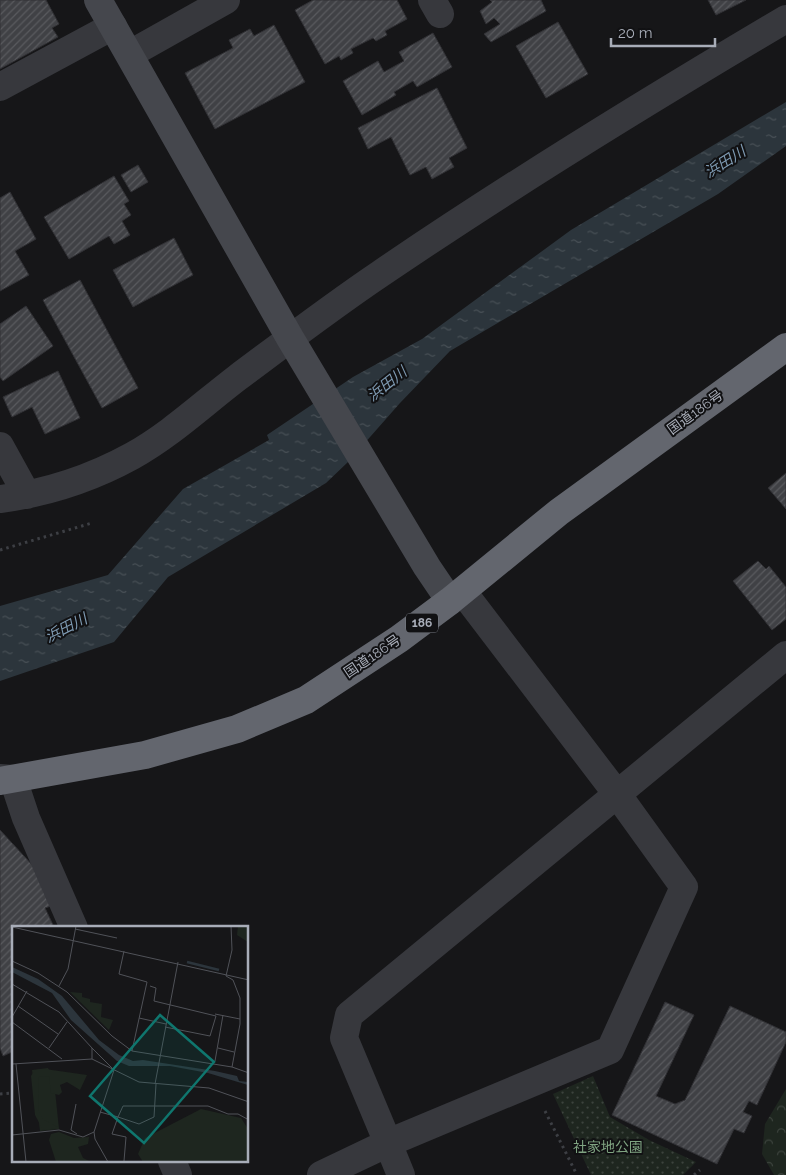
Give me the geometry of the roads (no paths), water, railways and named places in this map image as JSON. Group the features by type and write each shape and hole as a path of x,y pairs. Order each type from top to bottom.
{"highway":[{"name":"国道186号","path":"4,779 145,756 237,729 306,700 399,639 457,597 559,512 786,347"}],"street":[{"path":"98,0 293,343 427,567 457,597 617,794 684,887 610,1050 388,1143 321,1175"},
{"path":"130,54 226,0"},
{"path":"0,499 27,495 79,479 132,456 293,343 379,274 535,172 786,18"},
{"path":"0,87 113,26"},
{"path":"0,446 27,495"},
{"path":"401,1175 344,1038 349,1016 786,655"},
{"path":"4,779 26,818 73,926"},
{"path":"172,1162 178,1175"}],"water":[{"name":"浜田川","path":"786,102 786,146 718,194 450,351 400,403 348,462 326,483 168,577 114,642 0,681 0,606 108,575 183,489 269,440 267,435 353,377 422,339 571,230"}],"park label":[{"name":"社家地公園","path":"608,1147"}]}
